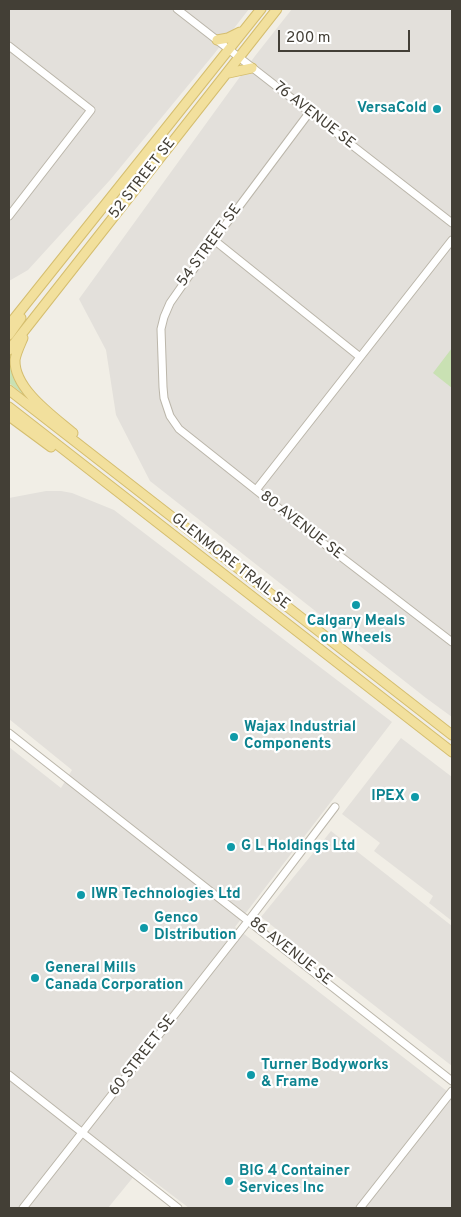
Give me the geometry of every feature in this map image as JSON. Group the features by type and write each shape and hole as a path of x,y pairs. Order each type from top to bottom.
{"main road":[{"name":"52 STREET SE","path":"9,325 261,9"},
{"name":"52 STREET SE","path":"9,350 277,9"},
{"path":"217,40 233,36 245,30"},
{"path":"228,73 252,68"},
{"path":"9,336 29,300"},
{"path":"9,321 20,310"},
{"path":"30,324 15,358 17,375 23,387 91,450 99,460"},
{"name":"GLENMORE TRAIL SE","path":"9,390 452,735"},
{"path":"9,398 40,420 53,424"},
{"name":"GLENMORE TRAIL SE","path":"9,407 452,752"},
{"path":"9,416 104,486 116,490"}],"street":[{"name":"76 AVENUE SE","path":"177,9 452,223"},
{"path":"9,46 91,110 9,216"},
{"name":"54 STREET SE","path":"164,398 161,329 170,303 309,112"},
{"path":"214,240 360,357"},
{"path":"256,490 452,240"},
{"name":"80 AVENUE SE","path":"164,398 170,416 179,429 452,642"},
{"name":"86 AVENUE SE","path":"9,733 452,1081"},
{"name":"60 STREET SE","path":"23,1208 249,920 334,807"},
{"path":"9,1075 178,1208"},
{"path":"360,1208 452,1091"}],"shaded area":[{"path":"9,9 249,9 110,180 28,270 9,281"},
{"path":"292,9 452,9 452,717 150,481 116,415 106,350 79,299 255,56"},
{"path":"46,491 72,493 114,510 392,722 235,927 452,1095 452,1208 189,1208 139,1170 108,1208 9,1208 9,747 61,788 72,770 9,719 9,498"},
{"path":"401,738 452,777 452,921 429,903 433,896 374,851 380,843 342,814"},
{"path":"331,831 452,926 452,1066 261,917"}],"green space":[{"path":"452,348 452,388 433,373"},
{"path":"11,354 13,355 28,398 9,383 9,357"}],"place":[{"name":"VersaCold","path":"437,109"},
{"name":"Calgary Meals on Wheels","path":"356,605"},
{"name":"Wajax Industrial Components","path":"234,737"},
{"name":"IPEX","path":"415,797"},
{"name":"G L Holdings Ltd","path":"231,847"},
{"name":"IWR Technologies Ltd","path":"81,895"},
{"name":"Genco DIstribution","path":"144,928"},
{"name":"General Mills Canada Corporation","path":"35,978"},
{"name":"Turner Bodyworks & Frame","path":"251,1075"},
{"name":"BIG 4 Container Services Inc","path":"229,1181"}]}
